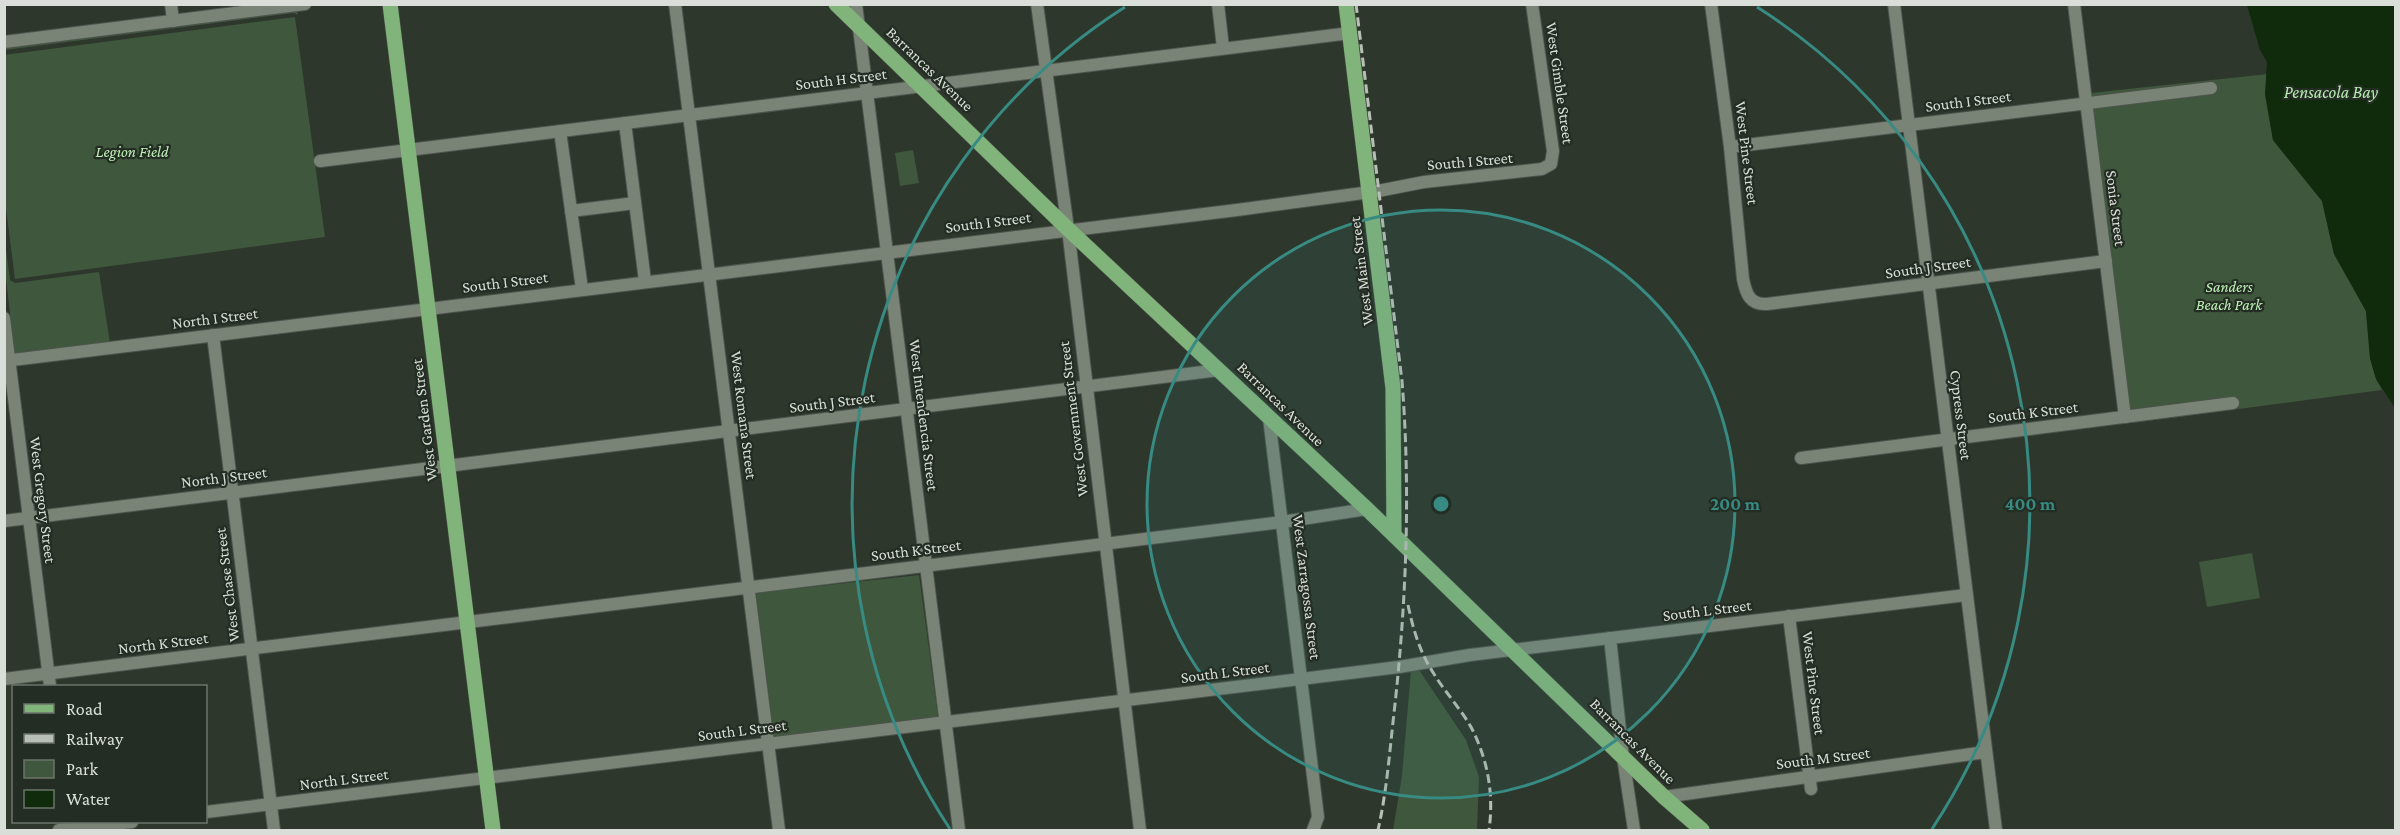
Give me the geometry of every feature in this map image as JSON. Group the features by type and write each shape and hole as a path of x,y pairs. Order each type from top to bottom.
{"main road":[{"name":"West Garden Street","path":"390,4 493,831"},
{"name":"Barrancas Avenue","path":"836,4 1068,229 1367,509 1623,758 1702,831"},
{"name":"West Main Street","path":"1346,4 1393,388 1394,535"}],"street":[{"path":"171,4 173,21"},
{"path":"4,42 305,4"},
{"name":"West Romana Street","path":"675,4 779,831"},
{"name":"West Intendencia Street","path":"856,4 959,831"},
{"name":"West Government Street","path":"1036,4 1068,229 1085,388 1140,831"},
{"path":"1218,4 1223,48"},
{"name":"West Gimble Street","path":"1532,4 1553,151 1550,166"},
{"name":"West Pine Street","path":"1711,4 1730,147 1743,279 1749,298 1755,303"},
{"name":"Cypress Street","path":"1893,4 1995,831"},
{"name":"Sonia Street","path":"2074,4 2125,417"},
{"name":"South H Street","path":"320,161 1350,33"},
{"name":"South I Street","path":"1730,147 2211,88"},
{"path":"625,123 645,281"},
{"path":"560,131 582,289"},
{"name":"South I Street","path":"429,308 1237,210 1370,192 1424,182 1527,172 1550,166"},
{"path":"571,211 635,203"},
{"name":"South J Street","path":"1755,303 1767,304 1842,296 2106,261"},
{"name":"North I Street","path":"7,360 429,308"},
{"name":"West Gregory Street","path":"4,318 7,360 49,680"},
{"name":"West Chase Street","path":"213,335 274,831"},
{"name":"South J Street","path":"448,466 1219,370"},
{"name":"South K Street","path":"1801,458 2233,403"},
{"name":"West Zarragossa Street","path":"1269,418 1318,817 1313,831"},
{"name":"North J Street","path":"4,521 448,466"},
{"name":"South K Street","path":"468,623 1282,522 1367,509"},
{"name":"South L Street","path":"487,778 1966,595"},
{"name":"West Pine Street","path":"1789,616 1811,789"},
{"name":"North K Street","path":"4,679 49,680 252,649 468,623"},
{"path":"1610,638 1623,758 1634,831"},
{"name":"South M Street","path":"1664,797 1986,752"},
{"name":"North L Street","path":"207,812 487,778"},
{"path":"66,828 121,823"}],"green space":[{"path":"297,11 298,15 294,13 5,50 4,47"},
{"name":"Legion Field","path":"295,17 325,237 15,279 4,193 4,55"},
{"name":"Sanders Beach Park","path":"2268,74 2265,94 2273,140 2322,201 2334,254 2366,311 2370,358 2382,390 2132,423 2091,93"},
{"path":"913,150 919,183 900,186 895,153"},
{"path":"4,234 10,280 15,283 99,272 110,343 15,354 5,271"},
{"path":"2252,553 2260,598 2207,607 2199,562"},
{"path":"919,575 938,717 774,737 756,593"},
{"path":"1411,670 1419,670 1466,740 1479,777 1477,830 1393,830 1402,776"}],"water":[{"name":"Pensacola Bay","path":"2247,5 2395,5 2395,408 2376,379 2370,358 2366,311 2334,254 2322,201 2273,140 2265,94 2267,62 2260,50"}],"railway":[{"path":"1356,4 1402,381 1405,424 1407,509 1404,595 1387,777 1378,830"},
{"path":"1408,605 1415,632 1429,666 1471,727 1482,752 1490,790 1489,830"}]}
